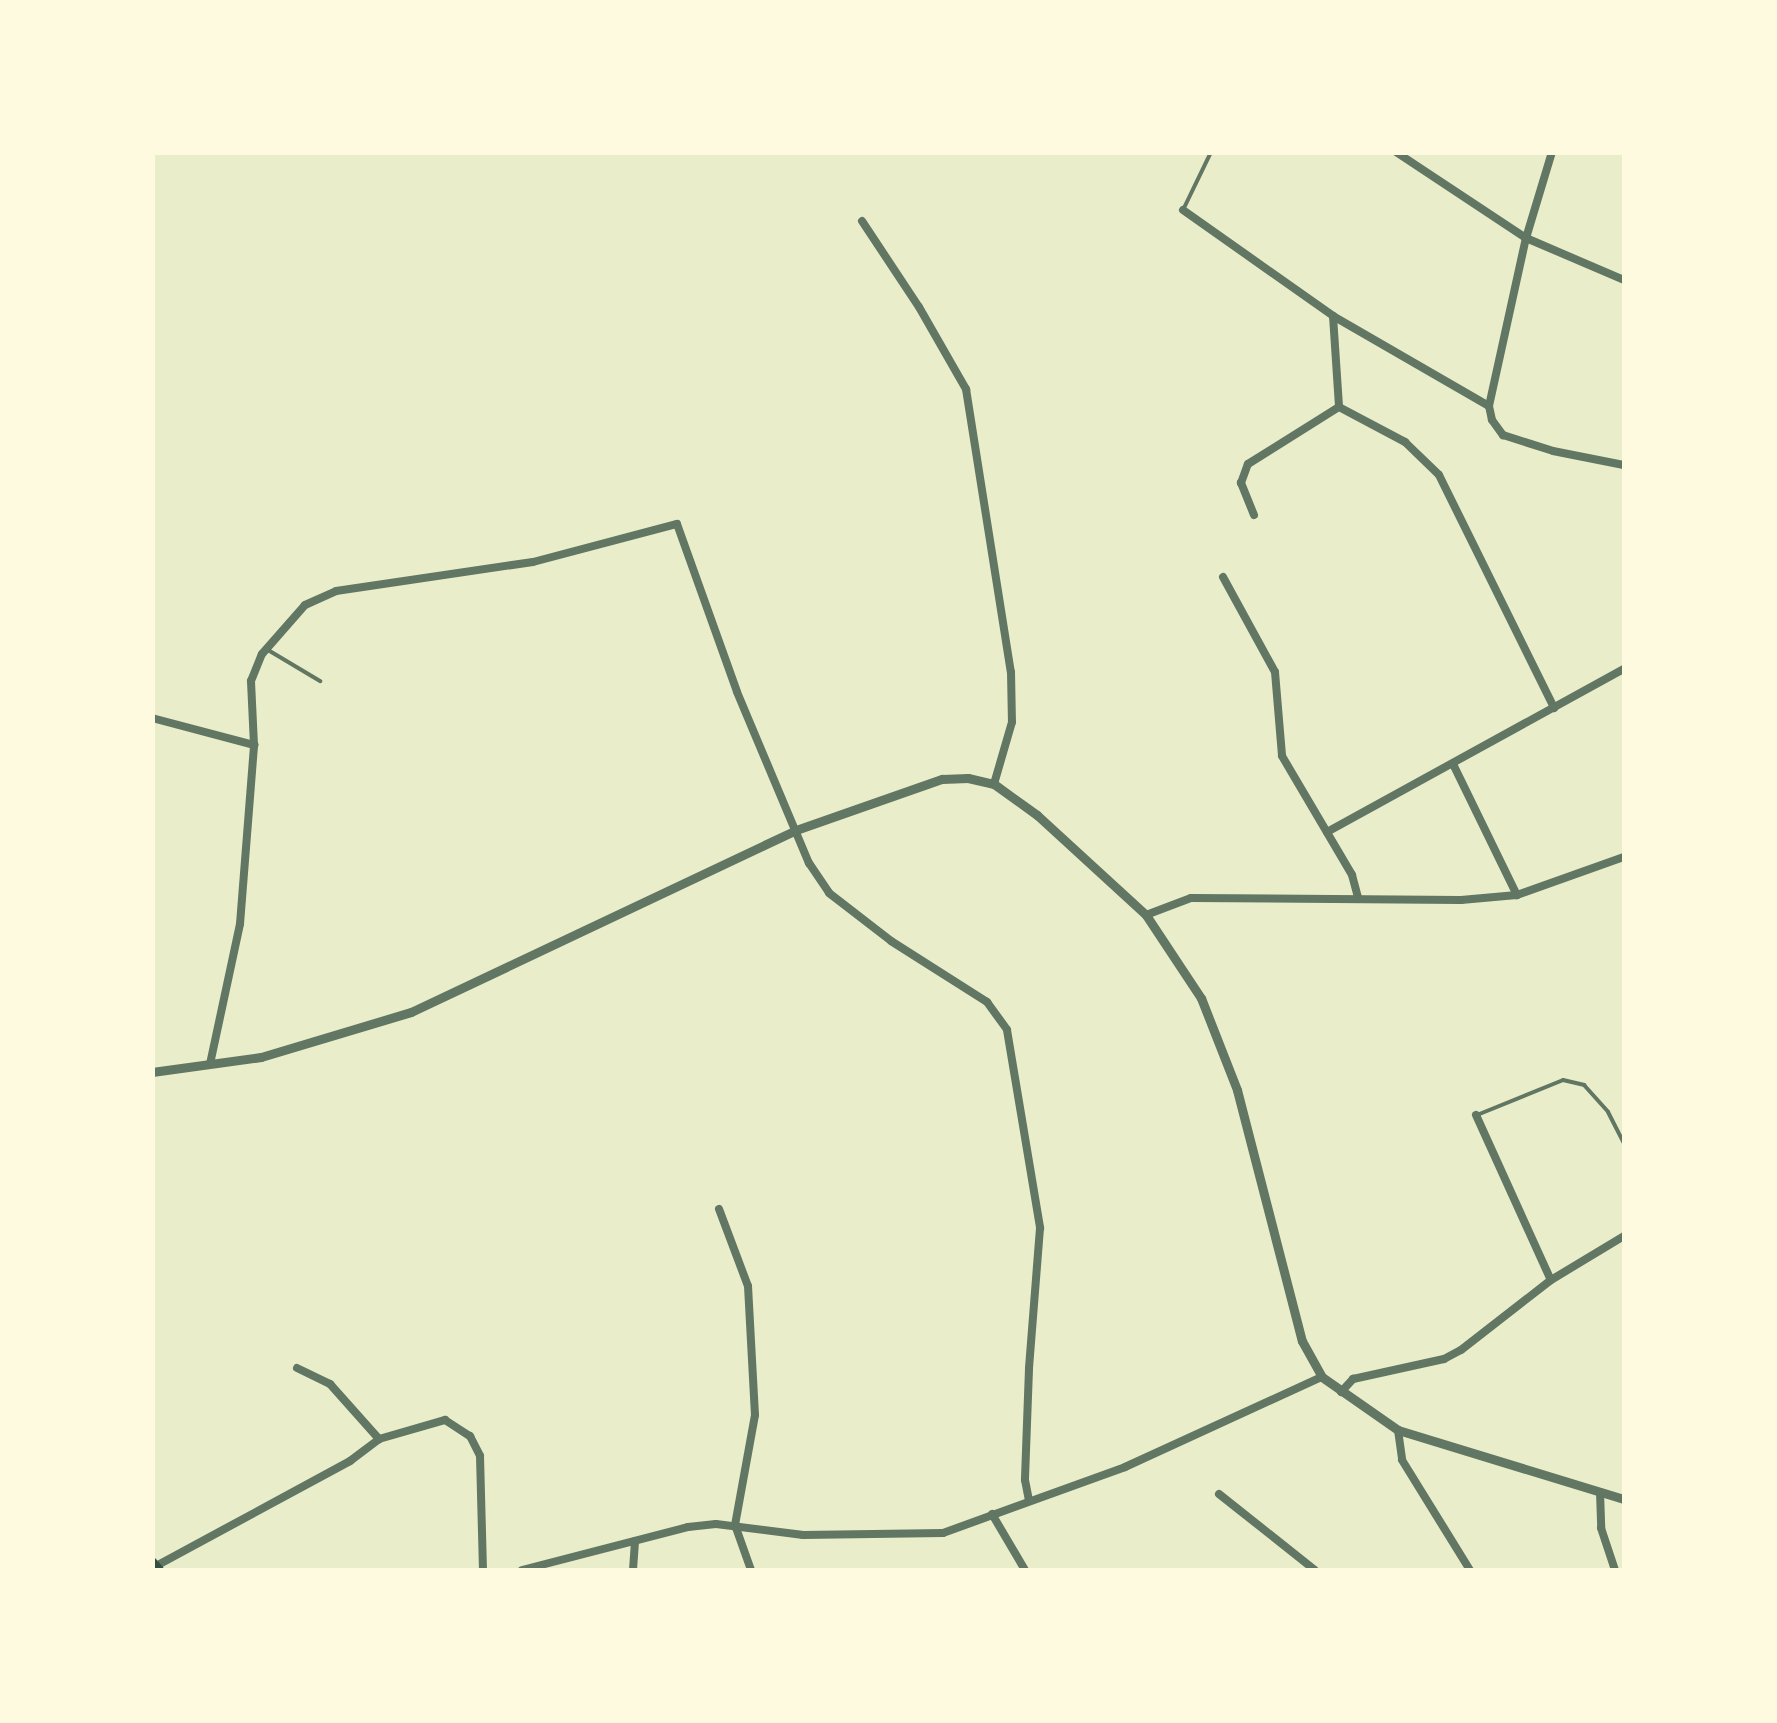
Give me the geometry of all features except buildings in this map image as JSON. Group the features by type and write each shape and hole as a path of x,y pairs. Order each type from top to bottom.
{"street":[{"path":"1396,152 1526,238 1624,280"},
{"path":"1552,152 1526,238 1489,406 1492,420 1503,435 1552,451 1624,466"},
{"path":"1183,210 1334,316 1489,406"},
{"path":"862,221 919,306 966,389 1011,672 1012,722 994,784"},
{"path":"1334,316 1339,407"},
{"path":"1254,516 1241,484 1248,464 1339,407"},
{"path":"1339,407 1405,442 1439,475 1554,708"},
{"path":"210,1064 240,924 254,745 251,681 266,649 305,606 336,591 533,562 677,524 737,692 809,863 828,893 891,941 987,1002 998,1012 1013,1044 1040,1228 1028,1386 1024,1480 1028,1500"},
{"path":"1223,577 1275,672 1282,756 1352,875 1358,898"},
{"path":"1327,832 1624,669"},
{"path":"152,718 254,745"},
{"path":"1453,764 1517,896"},
{"path":"152,1072 310,1045 411,1012 796,830 942,778 994,784 1037,815 1146,915 1202,998 1236,1090 1302,1341 1322,1377 1398,1430 1624,1500"},
{"path":"1146,915 1190,898 1517,896 1624,857"},
{"path":"1476,1115 1551,1280"},
{"path":"719,1209 748,1286 755,1415 735,1525 751,1570"},
{"path":"1340,1392 1353,1379 1444,1359 1551,1280 1624,1236"},
{"path":"297,1368 330,1384 379,1439"},
{"path":"522,1570 688,1527 735,1525 803,1535 943,1533 1125,1467 1322,1377"},
{"path":"156,1566 350,1461 379,1439 445,1420 470,1436 480,1456 483,1570"},
{"path":"1398,1430 1402,1460 1470,1570"},
{"path":"1600,1492 1600,1528 1614,1570"},
{"path":"1219,1494 1315,1570"},
{"path":"992,1514 1025,1570"},
{"path":"633,1570 634,1541"}],"lane":[{"path":"1183,210 1211,152"},
{"path":"266,649 320,681"},
{"path":"1476,1115 1564,1080 1584,1085 1608,1112 1624,1143"}]}
